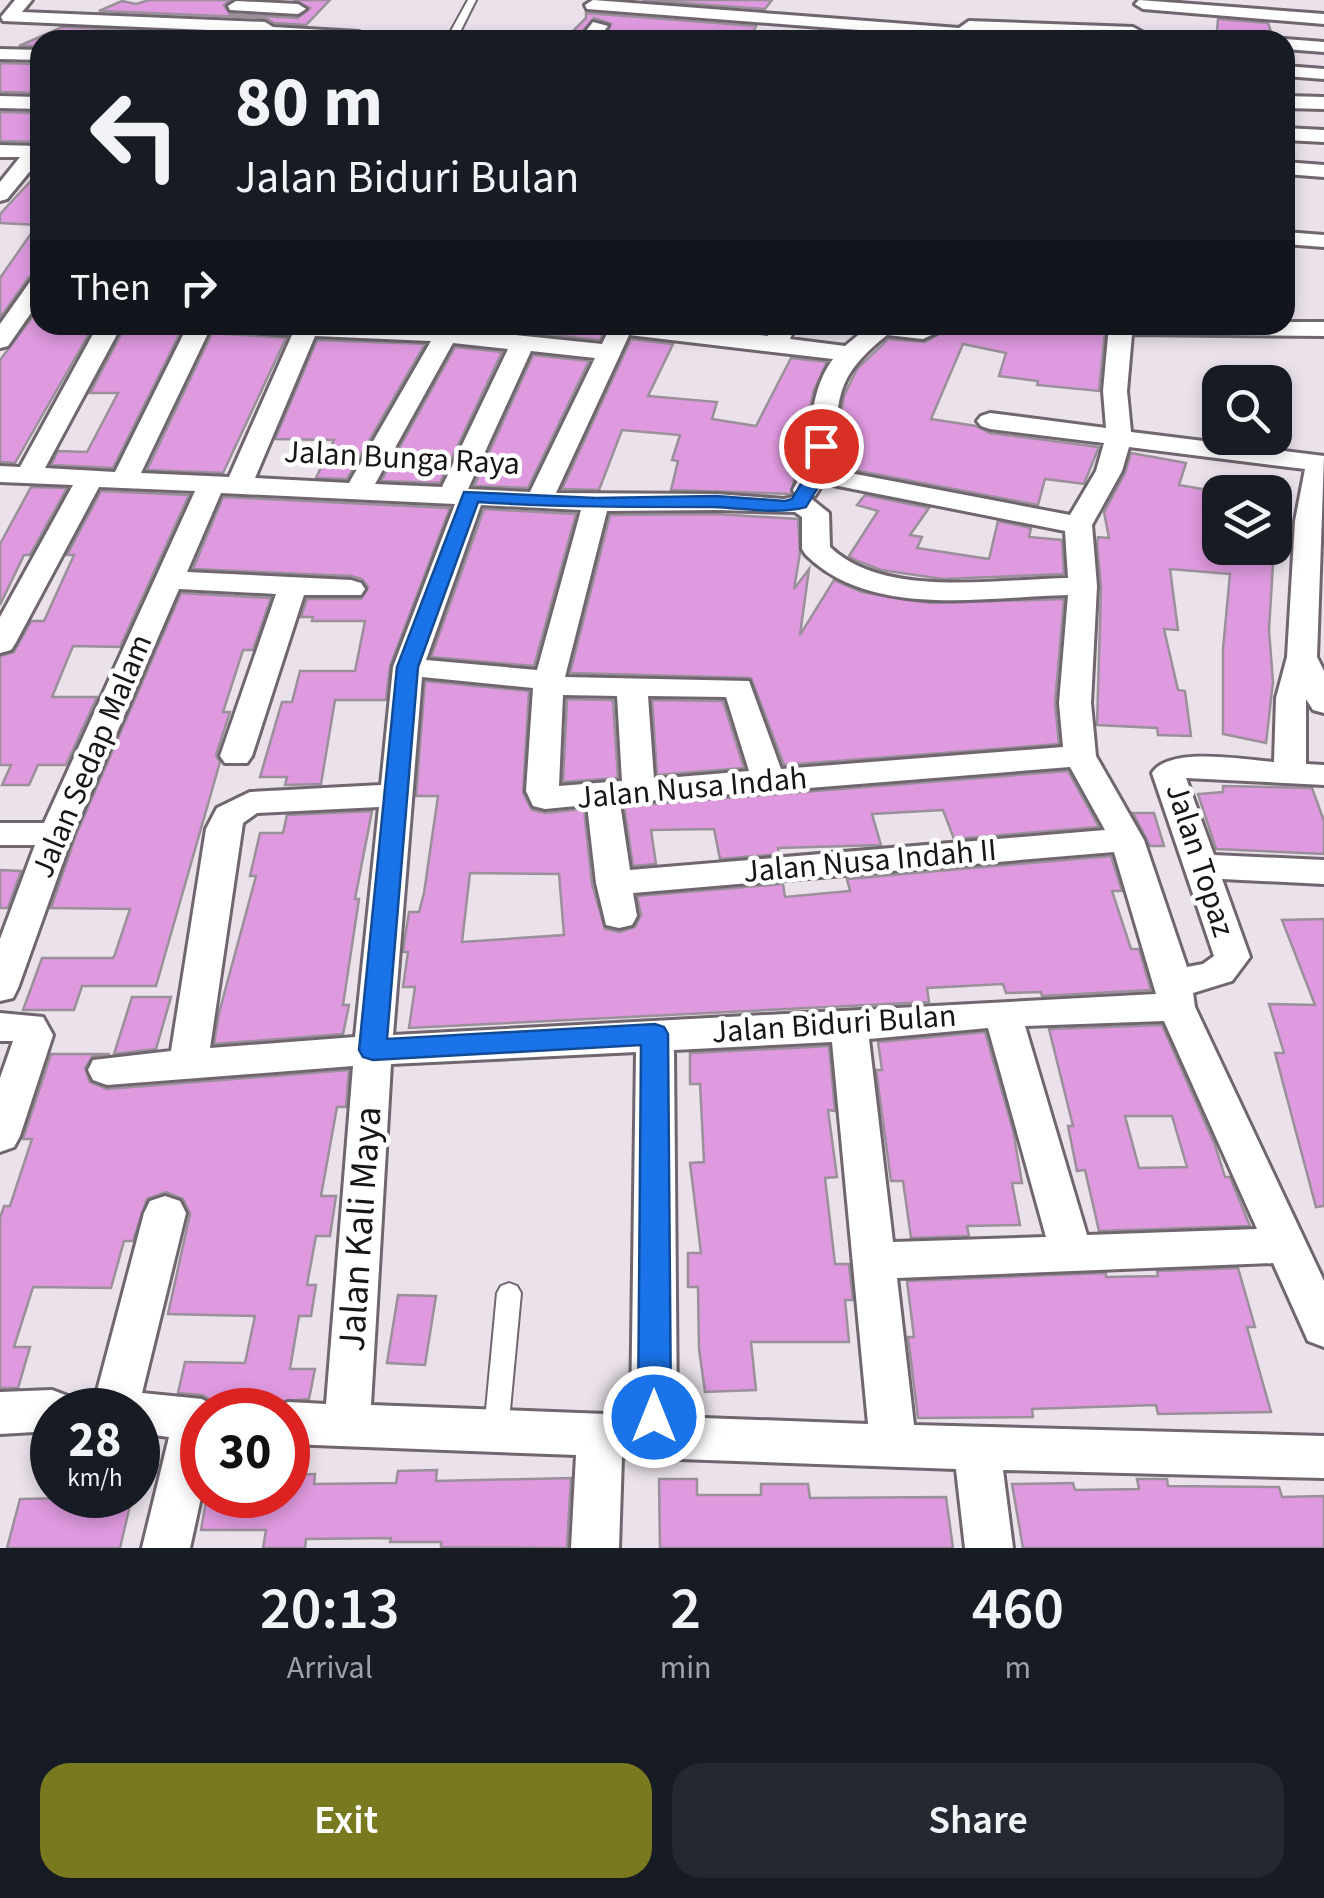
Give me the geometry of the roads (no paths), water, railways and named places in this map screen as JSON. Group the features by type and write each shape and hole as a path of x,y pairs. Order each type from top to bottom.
{"street":[{"path":"765,30 781,0"},
{"path":"3,16 23,2"},
{"path":"1135,30 1143,2 1324,19"},
{"path":"221,5 298,9"},
{"path":"593,5 925,30"},
{"path":"261,30 276,8"},
{"path":"1210,30 1212,10"},
{"path":"3,16 199,24 245,30"},
{"path":"963,30 964,19 1073,30"},
{"path":"130,30 138,22"},
{"path":"193,30 199,24"},
{"path":"1295,45 1324,46"},
{"path":"0,54 30,55"},
{"path":"1295,72 1324,74"},
{"path":"0,102 30,103"},
{"path":"1295,103 1324,104"},
{"path":"1295,135 1324,136"},
{"path":"0,194 24,149"},
{"path":"1295,169 1324,171"},
{"path":"1295,239 1324,241"},
{"path":"0,341 25,303"},
{"path":"1295,329 1324,329"},
{"path":"14,475 104,335"},
{"path":"124,480 195,335"},
{"name":"Jalan Sedap Malam","path":"0,988 10,930 166,580 226,484 302,335"},
{"path":"358,489 446,335 610,352"},
{"path":"539,500 618,335"},
{"path":"783,335 849,354"},
{"path":"872,335 849,354 825,396 816,474 799,504 814,513 816,549 823,558 875,586 927,592 1083,586"},
{"path":"1120,335 1115,392 1119,436 1109,471 1078,525 1083,586 1075,703 1080,756 1127,840 1179,990 1324,1328"},
{"name":"Jalan Kali Maya","path":"347,1425 373,1050 408,667 461,495 523,342"},
{"path":"990,421 1321,464 1302,657 1295,671 1292,698 1290,773"},
{"path":"816,474 1078,525"},
{"name":"Jalan Bunga Raya","path":"14,475 358,489 596,504 799,504"},
{"path":"0,644 88,480"},
{"name":"Jalan Nusa Indah","path":"596,504 549,683 542,792 545,798 1080,756"},
{"path":"166,580 351,589"},
{"path":"236,756 293,586"},
{"path":"1302,657 1324,703"},
{"path":"408,667 549,683 738,688 769,782"},
{"path":"632,687 639,792"},
{"name":"Jalan Topaz","path":"1179,990 1215,975 1226,968 1232,957 1168,773 1172,768 1324,775"},
{"path":"188,1064 223,829 229,816 238,808 261,802 395,795"},
{"name":"Jalan Nusa Indah II","path":"602,795 616,899 1127,840"},
{"path":"0,834 56,834"},
{"path":"1198,866 1324,872"},
{"name":"Jalan Biduri Bulan","path":"107,1070 373,1050 849,1027 1002,1013 1179,990"},
{"path":"1002,1013 1072,1254"},
{"path":"0,1027 23,1024 34,1035 0,1136"},
{"path":"849,1027 893,1446"},
{"path":"654,1438 655,1034"},
{"path":"121,1388 165,1212"},
{"path":"876,1261 1287,1245"},
{"path":"0,1413 30,1412"},
{"path":"310,1424 977,1449 1324,1457"},
{"path":"595,1548 600,1436"},
{"path":"977,1449 989,1548"},
{"path":"166,1548 180,1494"}],"lane":[{"path":"456,30 472,0"},
{"path":"496,1431 509,1293"}]}
